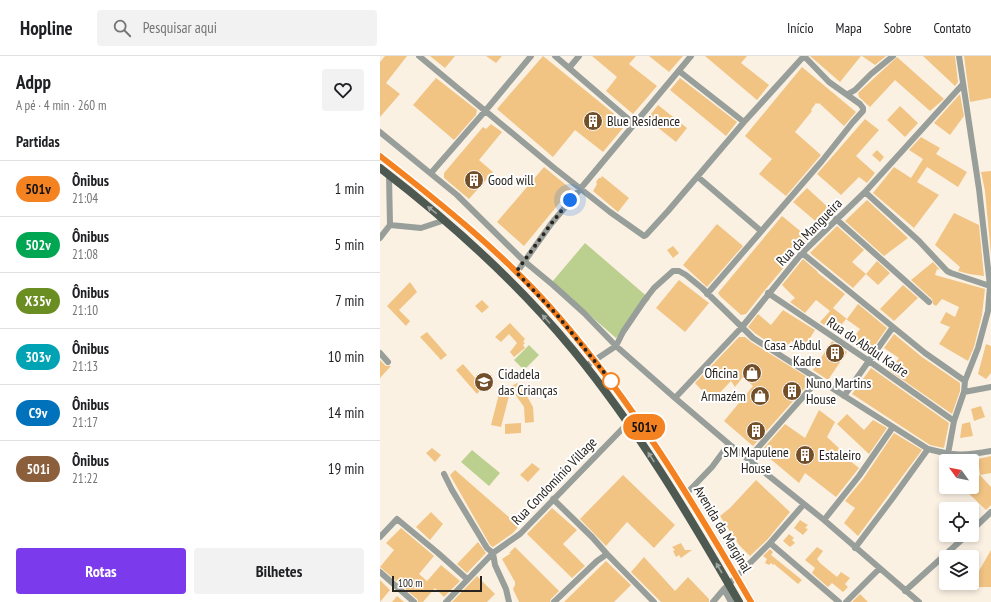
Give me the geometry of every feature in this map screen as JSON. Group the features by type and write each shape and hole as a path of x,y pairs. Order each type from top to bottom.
{"main road":[{"name":"Avenida da Marginal","path":"380,156 435,199 465,225 516,272 557,315 594,360 627,404 687,493 751,602"},
{"name":"Avenida da Marginal","path":"380,168 445,220 510,281 572,348 628,423 676,497 727,587 739,602"}],"street":[{"path":"419,56 580,188 644,236 668,211 744,122 804,56 826,79 860,104 863,108 863,112 853,122 819,166 707,294"},
{"path":"431,173 531,56"},
{"path":"555,56 634,124"},
{"path":"569,68 579,56"},
{"path":"516,272 551,224 580,188 692,56"},
{"path":"848,94 855,90 893,56"},
{"path":"586,366 616,346 623,332 654,288 673,271 679,271 686,274 753,338 928,449 948,454 954,421 964,392 965,381 978,348 989,311 990,286 979,189 959,56"},
{"path":"679,71 744,122"},
{"name":"Rua da Mangueira","path":"675,398 742,327 768,293 802,253 865,192 963,84"},
{"path":"380,132 457,195 524,261 584,313 616,346 675,398 729,444 824,520 918,602"},
{"path":"380,238 390,225 389,175"},
{"path":"698,177 761,231"},
{"path":"865,192 919,241 947,271 990,286"},
{"path":"836,219 929,302"},
{"path":"390,225 421,228 445,220"},
{"path":"802,253 925,353 965,381"},
{"name":"Rua do Abdul Kadre","path":"768,293 869,361 954,421"},
{"path":"844,396 893,327"},
{"path":"380,353 388,362"},
{"path":"748,458 818,380"},
{"path":"964,392 991,387"},
{"name":"Rua Condomínio Village","path":"446,602 493,553 520,534 628,423"},
{"path":"824,520 860,476 893,427"},
{"path":"687,493 712,467 729,444"},
{"path":"855,548 928,449"},
{"path":"974,454 991,451"},
{"path":"444,474 464,510 488,548 493,553 495,565 506,589 509,602"},
{"path":"553,499 592,537 654,602"},
{"path":"713,602 770,543 804,504"},
{"path":"979,523 991,512"},
{"path":"380,537 397,519 467,579"},
{"path":"905,591 959,542"},
{"path":"770,543 839,602"},
{"path":"554,602 597,561 608,554"},
{"path":"846,602 879,569"},
{"path":"380,572 414,602"},
{"path":"727,587 731,602"}],"green space":[{"path":"585,243 650,299 616,338 552,282"},
{"path":"529,345 539,355 524,370 514,360"},
{"path":"472,450 500,473 489,486 461,462"}],"building":[{"path":"385,56 407,56 386,83 400,94 380,117 380,62"},
{"path":"430,56 455,56 445,68"},
{"path":"486,56 502,56 496,63"},
{"path":"543,56 623,121 623,128 603,152 575,130 553,157 497,109"},
{"path":"592,56 636,56 629,64 657,86 633,114 606,91 617,77"},
{"path":"649,56 683,56 669,72"},
{"path":"705,56 747,56 741,63 769,85 757,100"},
{"path":"810,56 861,56 840,82"},
{"path":"862,56 886,56 875,65"},
{"path":"923,56 955,56 958,82 955,86"},
{"path":"964,56 991,56 991,98 970,102"},
{"path":"897,57 944,99 930,111 895,80 870,107 859,97 858,93"},
{"path":"802,67 856,112 844,126 819,103 816,103 811,110 812,111 795,132 821,155 786,196 759,174 772,159 745,136"},
{"path":"436,78 477,110 476,115 454,140 413,105"},
{"path":"680,78 737,122 726,136 670,90"},
{"path":"960,94 964,116 950,135 934,123"},
{"path":"658,105 687,128 676,142 647,119"},
{"path":"900,106 918,123 905,137 887,120"},
{"path":"865,119 879,130 856,156 875,173 867,183 859,177 841,195 817,174"},
{"path":"491,124 502,132 479,160 493,172 469,199 444,178 444,173 483,127 486,129"},
{"path":"921,137 940,148 936,154 967,172 958,187 927,167 917,182 939,195 914,228 873,193 894,167 911,178 923,159 909,150"},
{"path":"877,150 884,157 880,162 872,155"},
{"path":"544,167 571,189 524,246 497,222"},
{"path":"991,171 991,255 985,191 981,172"},
{"path":"602,176 629,198 618,212 593,191 597,184 596,182"},
{"path":"807,188 831,210 820,225 793,202"},
{"path":"867,200 908,238 884,256 845,221"},
{"path":"954,213 979,225 984,276 958,271 960,267 935,245"},
{"path":"782,216 810,239 802,247 796,242 791,249 796,253 746,314 741,315 718,293"},
{"path":"717,224 743,246 707,287 683,265"},
{"path":"837,226 864,250 852,262 866,274 853,288 810,253"},
{"path":"673,246 679,253 673,258 667,250"},
{"path":"803,259 845,294 833,308 847,319 858,304 887,328 868,355 850,342 860,329 846,319 835,333 820,322 830,311 816,300 805,313 790,302 795,298 782,285"},
{"path":"877,261 890,273 878,285 866,274"},
{"path":"933,262 940,270 937,269 935,275 985,289 982,315 974,347 968,361 939,344 950,327 940,323 946,312 955,317 959,307 942,299 936,306 933,304 932,299 911,280"},
{"path":"679,280 709,303 685,332 656,308"},
{"path":"410,282 417,292 399,310 410,321 406,326 387,306"},
{"path":"903,285 918,298 894,321 880,309"},
{"path":"482,300 489,307 482,313 475,306"},
{"path":"783,310 815,330 804,348 791,341 784,352 748,327 758,314 771,325"},
{"path":"510,323 525,339 523,342 525,343 523,345 525,348 514,357 510,352 517,343 509,334 501,342 495,337"},
{"path":"427,332 447,355 441,360 420,337"},
{"path":"894,334 922,357 960,383 960,391 952,414 890,371 899,358 884,348"},
{"path":"739,337 745,337 812,380 753,446 724,421 753,386 743,377 735,387 731,381 712,401 695,383"},
{"path":"832,341 847,352 828,380 813,370"},
{"path":"986,344 991,346 991,373 986,379 978,374"},
{"path":"380,360 386,366 391,366 380,378"},
{"path":"463,364 483,387 477,394 456,370"},
{"path":"871,368 949,423 944,448 930,445 852,394"},
{"path":"517,383 533,407 534,422 525,423 524,407 510,387"},
{"path":"499,394 509,396 501,427 491,425"},
{"path":"981,406 985,417 974,421 971,409"},
{"path":"819,410 835,422 827,437 841,450 839,452 859,468 836,497 805,473 799,483 761,451 785,424 805,438"},
{"path":"847,414 864,430 873,420 887,428 869,454 837,424"},
{"path":"970,422 973,436 960,438 962,424"},
{"path":"521,423 521,433 505,434 505,424"},
{"path":"894,433 922,450 858,536 844,523 855,508 845,501 863,479"},
{"path":"432,448 441,455 435,462 426,453"},
{"path":"991,456 991,473 980,475 979,459"},
{"path":"532,463 540,469 528,482 520,475"},
{"path":"455,470 519,526 513,533 493,547 490,545 450,475"},
{"path":"623,475 675,525 654,548 627,522 606,546 580,519"},
{"path":"980,475 991,487 991,505 986,510 969,494 979,494"},
{"path":"756,480 790,512 767,540 750,556 739,545 720,516 730,508"},
{"path":"552,508 577,530 563,544 585,566 572,578 527,534"},
{"path":"431,512 443,524 430,540 416,527"},
{"path":"800,520 808,525 805,528 808,529 803,535 794,528"},
{"path":"401,528 434,556 419,574 427,581 441,565 460,581 444,597 435,588 423,602 418,602 417,599 380,567 394,550 386,543"},
{"path":"789,534 794,538 792,540 795,543 790,547 783,541"},
{"path":"478,542 486,553 467,573 457,564"},
{"path":"681,543 685,550 692,550 681,558 679,555 676,557 673,551 675,550 672,547"},
{"path":"515,547 559,591 550,602 519,602 513,589 515,582 502,559 511,553 509,553"},
{"path":"817,547 823,551 817,559 820,563 837,577 841,572 850,578 845,584 848,587 843,592 832,583 828,587 812,573 815,568 805,560"},
{"path":"770,549 773,552 771,555 802,580 798,584 774,564 773,565 771,563 769,565 765,563 767,559 763,556"},
{"path":"991,550 991,587 979,587 979,571"},
{"path":"644,557 675,591 688,577 709,599 709,602 661,602 631,572"},
{"path":"606,561 631,585 614,602 564,602"},
{"path":"477,576 495,594 487,602 452,602"},
{"path":"380,580 390,590 380,602"},
{"path":"860,594 868,602 852,602"},
{"path":"397,596 404,602 392,602"}],"bus line":[{"name":"501v","path":"380,156 435,199 491,247 557,315 620,394 652,440 692,501 751,602"}],"place":[{"name":"Blue Residence","path":"593,121"},
{"name":"Good will","path":"474,180"},
{"name":"Casa -Abdul Kadre","path":"835,353"},
{"name":"Oficina","path":"752,373"},
{"name":"Cidadela das Crianças","path":"484,382"},
{"name":"Nuno Martins House","path":"792,391"},
{"name":"Armazém","path":"760,396"},
{"name":"SM Mapulene House","path":"756,431"},
{"name":"Estaleiro","path":"805,455"}],"route":[{"path":"570,200 516,272 557,315 611,381"}]}
